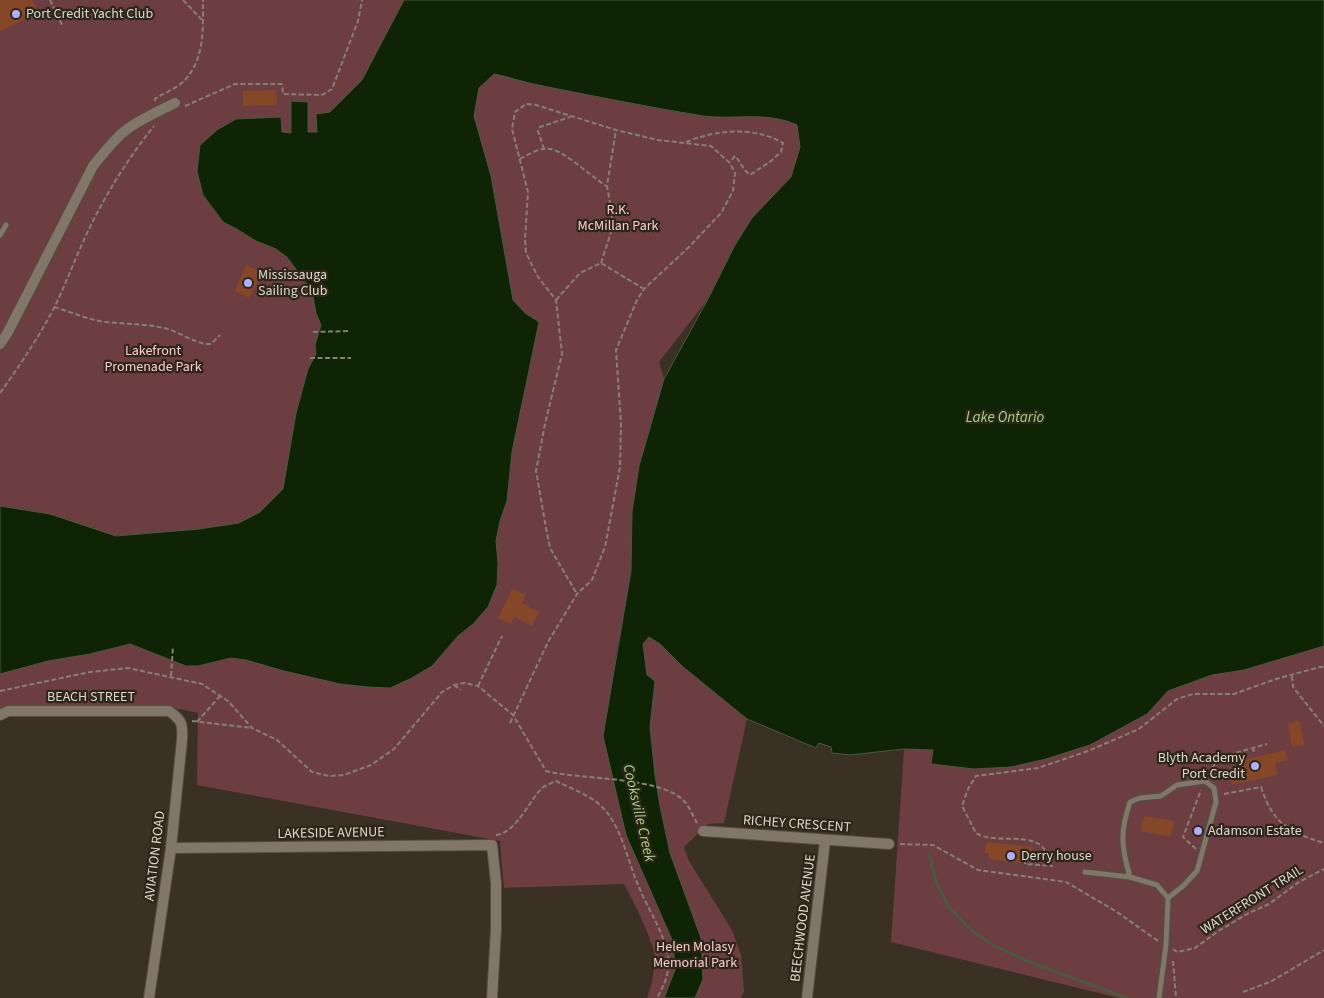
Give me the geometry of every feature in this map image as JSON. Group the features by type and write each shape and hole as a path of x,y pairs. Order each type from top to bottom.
{"street":[{"path":"0,344 8,332 93,166 125,130 158,112 176,106"},
{"name":"BEACH STREET","path":"0,715 8,711 169,711 180,718"},
{"name":"AVIATION ROAD","path":"149,998 171,848 183,728 180,718"},
{"name":"RICHEY CRESCENT","path":"702,831 889,844"},
{"path":"492,998 496,929 496,884 493,840"},
{"name":"LAKESIDE AVENUE","path":"171,848 493,840"},
{"name":"BEECHWOOD AVENUE","path":"807,998 825,841"}],"lane":[{"path":"0,235 6,225"},
{"path":"1130,877 1123,852 1123,823 1130,802 1140,798 1161,796 1177,785 1205,781 1214,788 1216,802 1197,871 1168,898"},
{"path":"1085,872 1130,877 1158,885 1168,898 1166,945 1159,998"}],"path":[{"path":"50,0 62,25"},
{"path":"183,0 203,21"},
{"path":"0,393 27,355 54,307 90,228 129,160 160,118 155,99 183,82 194,69 203,38 203,0"},
{"path":"176,106 235,84 282,84 283,94 322,95 332,89 358,21 362,0"},
{"path":"510,723 548,642 577,594 592,580 606,547 620,467 621,424 616,350 637,300 644,289 721,213 733,191 735,173 730,163 711,146 658,140 616,130 536,105 526,104 515,112 512,129 528,192 526,253 538,277 556,300 562,354 545,424 536,472 550,548 577,594"},
{"path":"544,149 538,131 540,126 572,116"},
{"path":"556,300 580,273 601,263 611,232 612,214 607,186 616,130"},
{"path":"684,143 697,137 728,131 756,133 774,138 783,143 782,152 750,175 735,156 730,163"},
{"path":"520,159 544,149 552,149 576,163 591,176 607,186"},
{"path":"601,263 644,289"},
{"path":"54,307 104,322 149,325 167,329 187,336 201,345 211,344 220,335"},
{"path":"313,332 350,331"},
{"path":"310,358 351,358"},
{"path":"478,686 502,636"},
{"path":"171,677 173,646"},
{"path":"1047,865 1047,853 1033,841 980,835 976,832 962,806 968,788 976,776 1038,768 1088,751 1139,728 1177,699 1193,694 1234,694 1276,679 1324,667"},
{"path":"0,690 90,672 128,668 202,684 228,701 252,728"},
{"path":"1292,676 1293,687 1324,726"},
{"path":"180,718 197,722 252,728 277,740 312,772 329,776 344,775 370,766 394,748 442,692 454,685 464,683 478,686 514,715 546,771 606,778 672,792 685,802 702,831"},
{"path":"454,685 461,690"},
{"path":"197,722 220,696"},
{"path":"1202,854 1183,837 1192,811 1213,764 1228,755 1266,744"},
{"path":"1253,747 1254,753"},
{"path":"555,773 556,780"},
{"path":"493,840 503,834 526,810 542,788 556,780"},
{"path":"556,780 592,798 604,808 613,820 638,886 666,946 669,961 667,980 657,998"},
{"path":"1215,794 1230,794 1261,787 1266,804 1286,827 1299,835 1324,843"},
{"path":"889,844 933,845 978,870 1066,882 1117,912 1166,945"},
{"path":"1025,859 1025,864 1054,866"},
{"name":"WATERFRONT TRAIL","path":"1176,998 1173,949 1177,952 1195,948 1220,930 1269,904 1299,882 1324,869"},
{"path":"1243,992 1272,981 1324,950"}],"green space":[{"name":"Lakefront Promenade Park","path":"0,0 404,0 362,80 330,112 317,132 308,132 291,102 291,133 282,132 281,117 197,171 203,195 223,222 256,241 276,249 287,257 312,291 316,313 321,325 315,345 316,354 308,369 296,413 283,489 260,512 239,523 199,529 115,536 50,514 0,506"},
{"name":"R.K. McMillan Park","path":"494,74 563,90 693,114 781,118 797,125 800,147 791,177 752,218 735,245 708,299 659,362 664,379 639,466 632,512 631,571 613,676 654,680 647,675 643,644 649,637 660,644 682,666 747,719 724,823 708,824 684,847 689,861 732,930 741,955 744,991 741,998 647,998 653,973 653,948 644,924 624,884 504,888 500,841 197,785 198,713 160,705 5,707 0,711 0,674 48,661 90,654 130,644 186,666 198,666 231,658 246,660 444,653 458,636 473,624 498,563 496,541 507,501 512,452 539,322 525,313 513,300 491,176 474,116 479,88"},
{"path":"1324,646 1324,998 1119,998 891,942 904,749 933,750 931,764 1090,745 1147,714 1168,691 1212,675 1244,670"}],"water":[{"name":"Lake Ontario","path":"404,0 1324,0 1324,646 1244,670 1212,675 1168,691 1147,714 1090,745 1046,759 1011,767 974,769 931,764 933,750 904,749 850,755 832,753 831,747 819,743 816,748 747,719 682,666 660,644 649,637 643,644 647,675 655,681 650,727 655,775 670,853 701,938 703,979 695,998 664,998 675,970 673,942 626,835 603,736 631,571 632,512 639,466 664,379 735,245 752,218 791,177 800,147 797,125 774,118 715,117 682,113 538,85 494,74 479,88 474,116 491,176 513,300 525,313 539,322 512,452 507,501 496,541 497,585 488,607 473,624 458,636 432,666 390,688 340,684 246,660 231,658 198,666 186,666 130,644 90,654 48,661 0,674 0,506 50,514 116,536 199,529 239,523 260,512 283,489 296,413 308,369 316,354 315,345 321,325 316,313 312,291 287,257 276,249 256,241 223,222 203,195 197,171 200,145 217,130 236,119 281,117 282,132 291,133 291,101 308,102 308,132 317,132 316,114 330,112 362,80"}],"building":[{"name":"Port Credit Yacht Club","path":"0,0 32,0 38,11 0,31"},
{"path":"276,90 277,105 243,106 243,91"},
{"name":"Mississauga Sailing Club","path":"246,265 263,273 249,298 235,291"},
{"path":"512,589 526,595 522,603 539,612 532,626 514,617 511,624 498,618"},
{"path":"1300,721 1304,745 1292,747 1288,723"},
{"path":"1285,750 1288,760 1275,763 1277,775 1232,785 1229,770 1241,768 1239,761"},
{"path":"1144,816 1174,821 1171,837 1141,831"},
{"name":"Derry house","path":"986,842 1033,847 1032,859 1023,858 1022,863 989,859 989,853 985,853"}],"waterway":[{"path":"929,854 937,884 948,906 972,931 995,946 1027,961 1127,998"}],"place":[{"name":"Port Credit Yacht Club","path":"16,14"},
{"name":"Mississauga Sailing Club","path":"248,283"},
{"name":"Blyth Academy Port Credit","path":"1255,766"},
{"name":"Adamson Estate","path":"1198,831"},
{"name":"Derry house","path":"1011,856"}],"water label":[{"name":"Cooksville Creek","path":"639,813"}],"park label":[{"name":"Helen Molasy Memorial Park","path":"695,956"}]}
